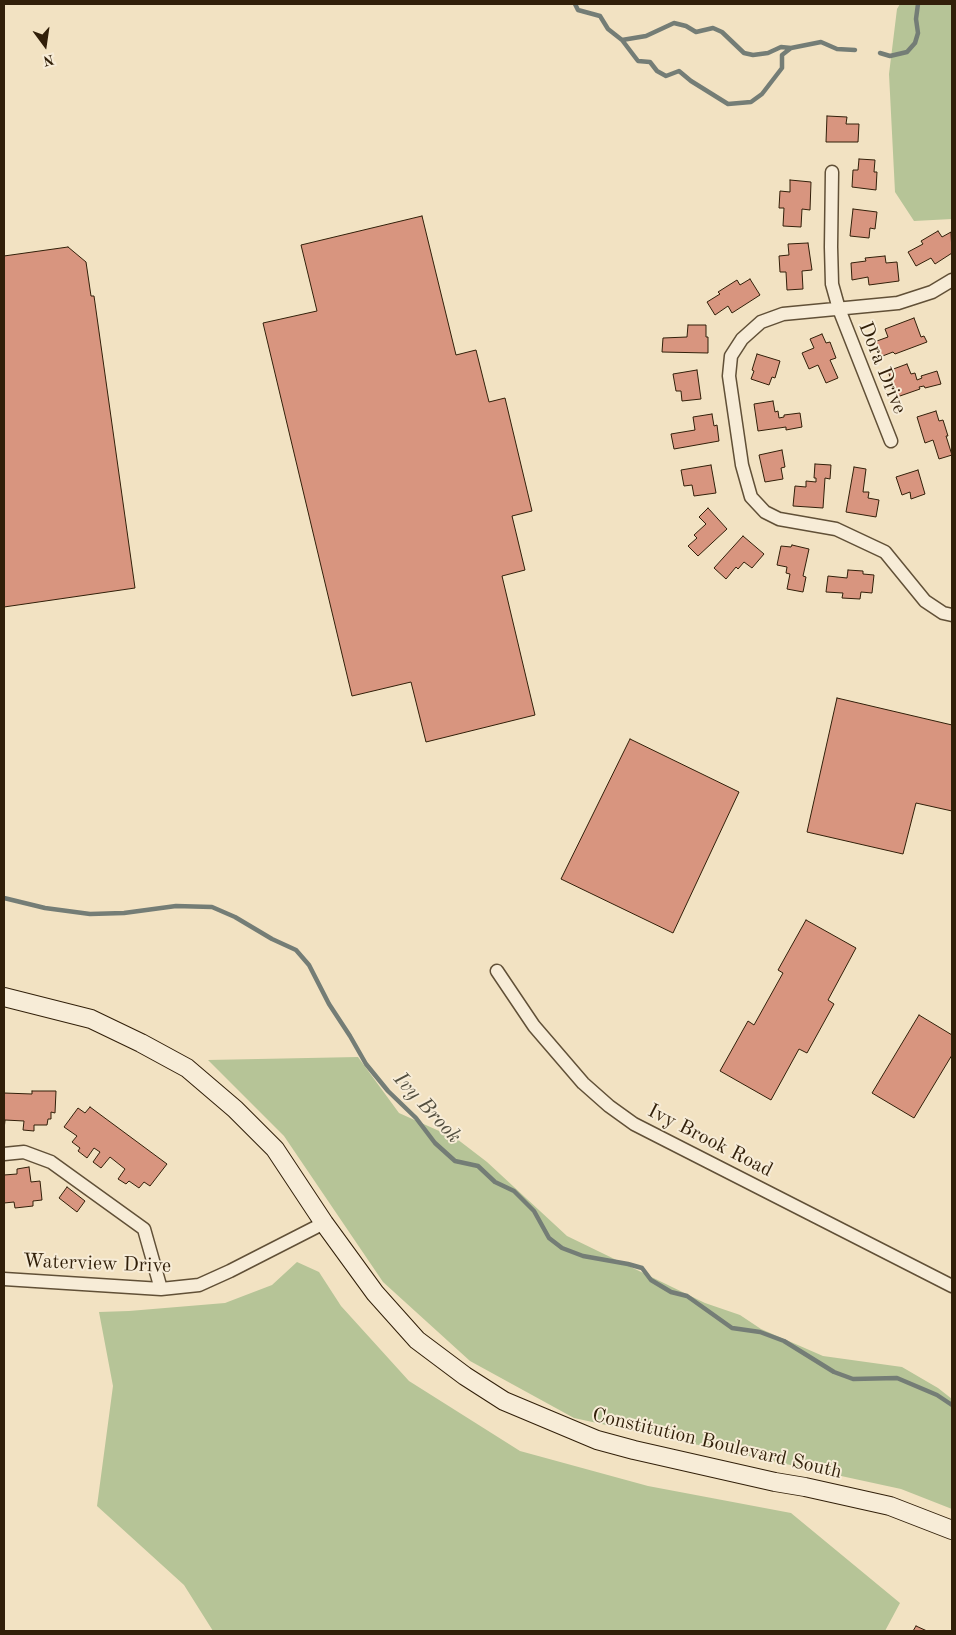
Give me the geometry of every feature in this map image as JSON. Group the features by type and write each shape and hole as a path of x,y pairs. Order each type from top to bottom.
{"main road":[{"name":"Constitution Boulevard South","path":"4,997 91,1019 187,1068 235,1109 275,1150 324,1223 375,1293 418,1340 465,1376 504,1401 597,1440 774,1482 890,1506 952,1530"}],"street":[{"name":"Dora Drive","path":"832,172 830,247 832,284 839,309 891,441"},
{"path":"952,280 932,292 898,303 783,314 761,322 742,339 731,356 729,376 742,465 751,497 765,512 779,519 836,529 885,552 925,601 943,613 952,615"},
{"name":"Ivy Brook Road","path":"497,971 534,1026 583,1082 609,1106 634,1124 952,1286"},
{"path":"4,1154 24,1152 50,1162 144,1229 161,1289"},
{"name":"Waterview Drive","path":"4,1279 161,1289 199,1285 230,1272 324,1223"}],"green space":[{"path":"900,4 952,4 952,219 914,221 895,192 889,74 897,9"},
{"path":"358,1057 399,1113 457,1139 487,1162 567,1236 705,1303 740,1315 761,1329 823,1356 902,1367 938,1388 952,1399 952,1509 901,1489 574,1418 470,1361 383,1282 284,1136 208,1060"},
{"path":"297,1262 319,1272 341,1306 409,1381 520,1451 648,1486 791,1513 900,1603 885,1631 213,1631 184,1585 97,1506 113,1386 99,1312 225,1303 272,1285"}],"building":[{"path":"827,116 847,117 846,124 859,124 858,142 826,142"},
{"path":"859,159 875,160 874,172 877,172 876,190 852,187 853,170 858,170"},
{"path":"790,180 811,182 810,210 802,209 801,227 783,226 784,208 779,208 780,191 790,192"},
{"path":"853,209 877,212 875,229 870,228 869,238 850,236"},
{"path":"422,216 456,355 476,350 489,402 505,398 532,511 512,516 525,570 502,576 535,715 426,742 411,682 352,696 263,323 317,311 301,245"},
{"path":"938,231 942,237 951,232 952,253 935,264 931,258 916,266 908,252 923,244 921,241"},
{"path":"808,243 812,270 802,271 803,289 787,290 786,272 780,272 779,256 789,255 788,244"},
{"path":"68,247 86,262 91,296 94,296 135,588 4,607 4,256"},
{"path":"885,256 886,263 897,262 899,281 869,285 868,277 852,280 851,263 866,261 865,258"},
{"path":"750,279 760,295 732,313 728,306 715,315 707,302 720,294 718,292 737,280 740,285"},
{"path":"914,318 921,337 924,336 927,342 895,354 893,352 880,357 874,342 888,337 885,329"},
{"path":"688,325 706,325 708,353 662,352 663,338 687,337"},
{"path":"822,334 826,343 830,342 836,358 830,360 838,378 826,383 818,365 809,369 802,353 814,348 810,339"},
{"path":"757,354 780,361 775,378 772,377 769,385 751,379"},
{"path":"907,364 911,374 915,373 917,380 922,378 921,376 937,371 941,384 925,388 924,386 919,387 920,389 897,397 888,371"},
{"path":"697,370 701,399 682,401 681,391 676,391 673,374"},
{"path":"773,401 775,412 778,411 779,418 784,417 784,415 800,413 802,427 786,430 786,427 758,431 754,404"},
{"path":"936,411 939,421 943,420 952,455 939,459 933,440 925,443 917,417"},
{"path":"712,414 714,426 717,425 719,441 674,449 671,434 695,430 693,417"},
{"path":"782,450 785,467 781,468 783,479 765,482 759,455"},
{"path":"815,464 831,465 830,479 825,478 823,508 793,506 795,486 806,487 806,481 816,482 816,478 814,478"},
{"path":"711,465 716,493 694,496 692,485 684,486 681,470"},
{"path":"854,467 866,469 863,492 869,492 868,498 879,500 876,517 846,512"},
{"path":"918,470 925,494 911,499 910,492 902,495 896,477"},
{"path":"708,508 727,529 698,556 688,546 697,538 694,535 706,524 699,517"},
{"path":"743,536 764,554 752,568 744,562 738,569 736,567 726,579 714,568"},
{"path":"792,545 809,549 803,576 806,577 803,592 787,589 790,574 786,573 787,567 777,565 781,546 791,547"},
{"path":"848,570 863,571 863,574 874,575 872,593 861,592 860,599 842,598 843,593 826,592 828,576 847,578"},
{"path":"837,698 952,725 952,811 916,803 903,854 807,832"},
{"path":"630,739 739,792 673,933 561,879"},
{"path":"806,920 856,948 828,1000 834,1004 807,1053 799,1049 771,1100 720,1071 748,1021 754,1025 783,973 778,970"},
{"path":"919,1015 952,1035 952,1055 914,1118 872,1093"},
{"path":"32,1091 56,1091 55,1113 51,1112 51,1119 48,1119 47,1125 34,1125 34,1131 23,1130 24,1121 5,1120 4,1130 4,1093 32,1094"},
{"path":"90,1107 167,1164 150,1186 144,1182 139,1188 129,1181 126,1184 118,1179 125,1169 110,1157 101,1168 93,1162 100,1152 94,1148 87,1158 78,1151 80,1148 72,1142 77,1136 64,1127 78,1108 85,1113"},
{"path":"29,1167 31,1182 40,1181 42,1200 33,1201 33,1206 15,1208 14,1202 4,1203 4,1175 17,1174 17,1169"},
{"path":"67,1187 85,1201 77,1212 59,1198"},
{"path":"916,1626 927,1631 913,1631"}],"waterway":[{"path":"575,4 578,10 600,16 608,29 622,40 638,61 650,62 657,71 666,76 679,71 691,81 728,104 751,102 762,94 782,68 782,55 791,48 821,42 837,49 855,50"},
{"path":"880,53 890,56 907,52 915,43 918,33 916,19 918,4"},
{"path":"622,40 646,36 674,23 686,26 696,32 713,28 722,32 744,53 753,55 768,53 781,47 791,48"},
{"name":"Ivy Brook","path":"4,898 45,908 90,914 124,913 176,906 212,907 235,917 272,939 296,950 309,965 329,1004 366,1064 388,1091 416,1118 435,1143 455,1161 478,1166 495,1182 514,1191 534,1211 549,1238 562,1248 583,1256 642,1268 651,1280 671,1292 687,1296 732,1328 760,1332 784,1341 834,1372 853,1379 897,1378 937,1395 952,1405"}]}
